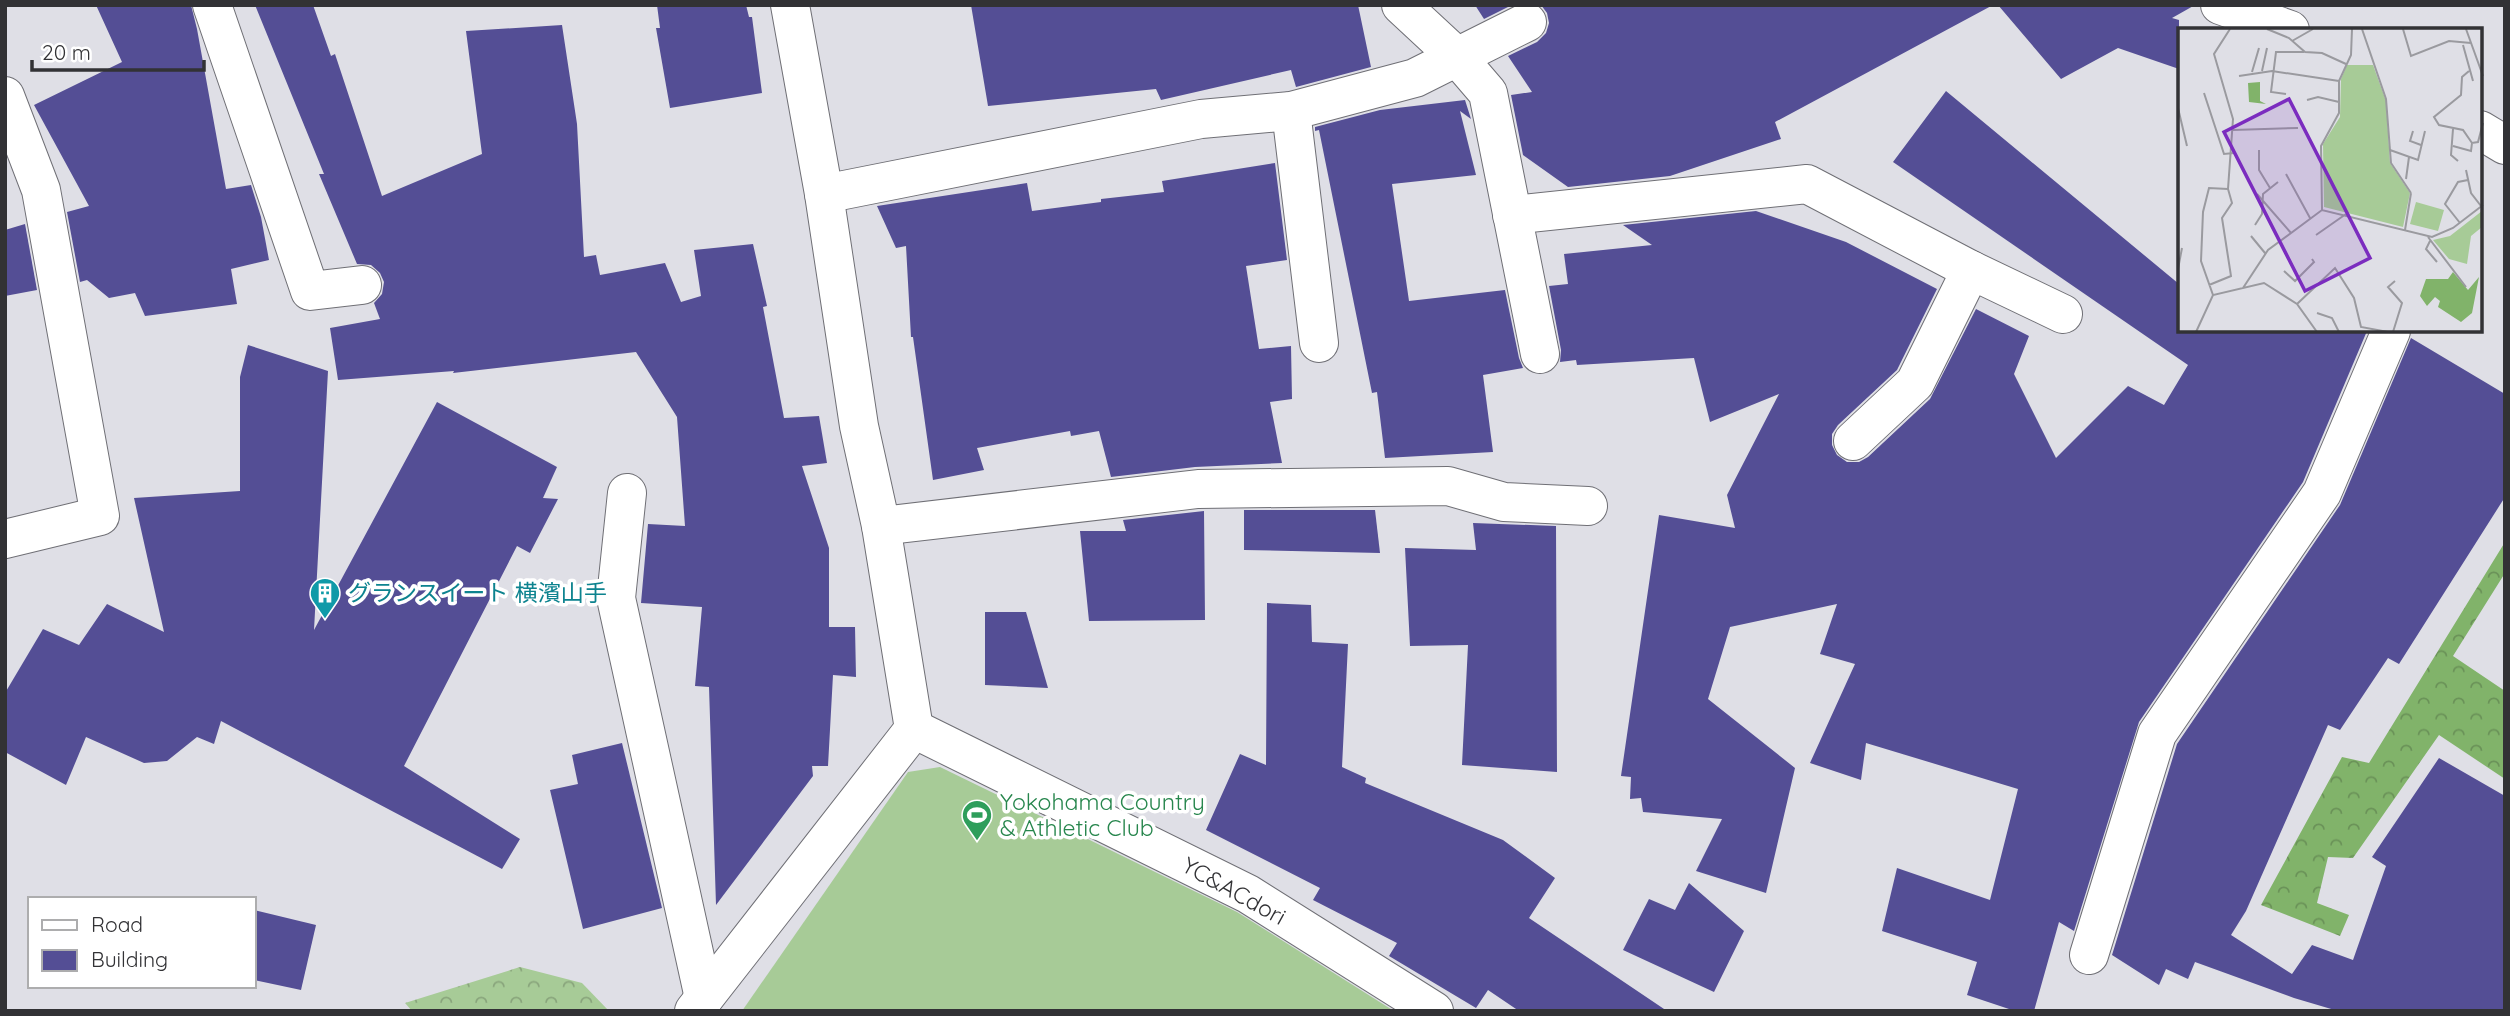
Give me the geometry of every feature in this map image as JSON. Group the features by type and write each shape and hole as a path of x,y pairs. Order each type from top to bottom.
{"street":[{"path":"212,5 310,291 362,285"},
{"path":"699,1004 914,729 881,526 859,426 824,194 790,5"},
{"path":"1401,5 1458,58 1488,93 1540,355"},
{"path":"2220,5 2284,28"},
{"path":"824,194 1202,119 1291,111 1415,78 1527,22"},
{"path":"5,96 41,190 100,516 5,539"},
{"path":"1291,111 1319,343"},
{"path":"2482,131 2505,145"},
{"path":"1512,215 1807,184 1971,270 2063,314"},
{"path":"1853,441 1914,383 1971,270"},
{"path":"2089,955 2157,734 2322,493 2391,332"},
{"path":"881,526 1198,489 1448,486 1504,502 1588,506"},
{"path":"627,493 616,598 699,1004"},
{"name":"YC&ACdori","path":"914,729 1248,894 1434,1011"}],"green space":[{"path":"2505,542 2505,573 2453,656 2505,691 2505,779 2439,735 2353,858 2328,857 2317,903 2349,915 2340,936 2261,905 2342,757 2369,763"},
{"name":"Yokohama Country & Athletic Club","path":"940,767 1237,912 1394,1011 742,1011 908,772"},
{"path":"520,967 582,983 609,1011 412,1011 405,1003"}],"building":[{"path":"96,5 191,5 226,189 251,185 261,217 269,260 231,269 237,304 145,316 135,293 109,298 87,280 80,282 67,212 89,206 34,105 122,62"},
{"path":"255,5 313,5 331,56 335,54 382,196 482,154 466,31 562,25 577,124 584,257 596,255 600,275 665,263 681,302 701,296 694,250 753,244 767,306 763,307 784,418 819,416 827,463 802,466 829,548 829,627 855,627 856,677 833,675 828,766 812,766 813,776 716,905 709,687 695,686 702,607 641,603 648,524 685,526 677,417 636,352 453,373 454,371 338,380 330,328 380,319 374,303 382,294 384,282 380,273 371,265 357,264 319,174 324,174"},
{"path":"657,5 746,5 749,17 752,17 762,93 670,108 656,28 660,28"},
{"path":"971,5 1358,5 1371,67 1296,87 1291,70 1161,100 1156,89 988,106"},
{"path":"1475,5 1512,5 1484,19"},
{"path":"1541,5 1993,5 1775,122 1781,139 1670,176 1568,187 1523,155 1511,95 1532,92 1508,56 1537,42 1546,33 1549,23 1547,13"},
{"path":"1998,5 2195,5 2172,18 2179,20 2178,69 2118,48 2061,79"},
{"path":"1946,91 2178,283 2178,332 2367,332 2303,482 2139,722 2074,931 2059,922 2034,1011 2015,1011 1967,995 1977,962 1882,931 1897,868 1990,900 2018,789 1866,743 1861,780 1810,763 1855,664 1820,654 1837,604 1730,627 1708,699 1795,768 1766,893 1696,871 1722,819 1643,812 1641,798 1630,799 1631,777 1621,776 1659,515 1735,528 1727,495 1779,394 1710,422 1694,358 1577,365 1576,360 1560,362 1561,350 1549,286 1568,284 1564,254 1652,245 1623,225 1756,211 1846,242 1937,289 1897,370 1838,425 1832,434 1832,445 1837,455 1847,462 1859,462 1868,457 1930,399 1976,309 2029,336 2014,374 2056,458 2128,386 2164,405 2188,365 1893,162"},
{"path":"1465,100 1471,119 1460,111 1476,175 1392,184 1409,301 1505,290 1523,368 1483,375 1493,452 1385,458 1377,392 1372,393 1319,130 1315,131 1315,127 1380,110"},
{"path":"1275,163 1287,260 1246,266 1259,349 1291,346 1292,399 1270,402 1282,463 1195,467 1111,477 1099,431 1071,436 1070,431 977,448 984,470 933,480 911,337 906,246 896,248 877,206 1027,183 1032,211 1164,192 1162,181"},
{"path":"25,224 37,290 5,296 5,230"},
{"path":"2411,338 2505,394 2505,497 2399,664 2388,658 2340,730 2328,725 2246,911 2231,935 2292,974 2312,945 2353,960 2386,866 2372,857 2439,758 2505,796 2505,1011 2338,1011 2195,962 2188,979 2166,969 2159,985 2112,955 2177,744 2340,505"},
{"name":"グランスイート 横濱山手","path":"248,345 328,371 314,630 437,402 557,467 543,498 558,499 530,553 517,546 404,766 520,839 502,869 221,721 214,744 197,737 167,761 144,763 86,737 66,785 5,752 5,693 43,629 79,645 107,604 164,632 134,498 240,491 240,377"},
{"path":"1244,510 1375,510 1380,553 1244,550"},
{"path":"1204,511 1205,620 1089,621 1080,531 1126,531 1123,520"},
{"path":"1473,523 1556,526 1557,772 1462,765 1468,645 1410,646 1405,548 1476,550"},
{"path":"1267,603 1311,605 1312,642 1348,644 1342,767 1366,778 1365,783 1503,840 1555,878 1529,918 1667,1011 1519,1011 1488,990 1476,1008 1389,956 1397,943 1313,900 1320,888 1206,830 1240,754 1266,765"},
{"path":"985,612 1026,612 1048,688 985,685"},
{"path":"622,743 662,908 583,929 550,790 578,784 572,755"},
{"path":"1689,883 1744,931 1714,992 1623,950 1649,899 1675,910"},
{"path":"256,910 316,925 301,990 256,980"}],"place":[{"name":"グランスイート 横濱山手","path":"325,620"},
{"name":"Yokohama Country & Athletic Club","path":"977,842"}]}
